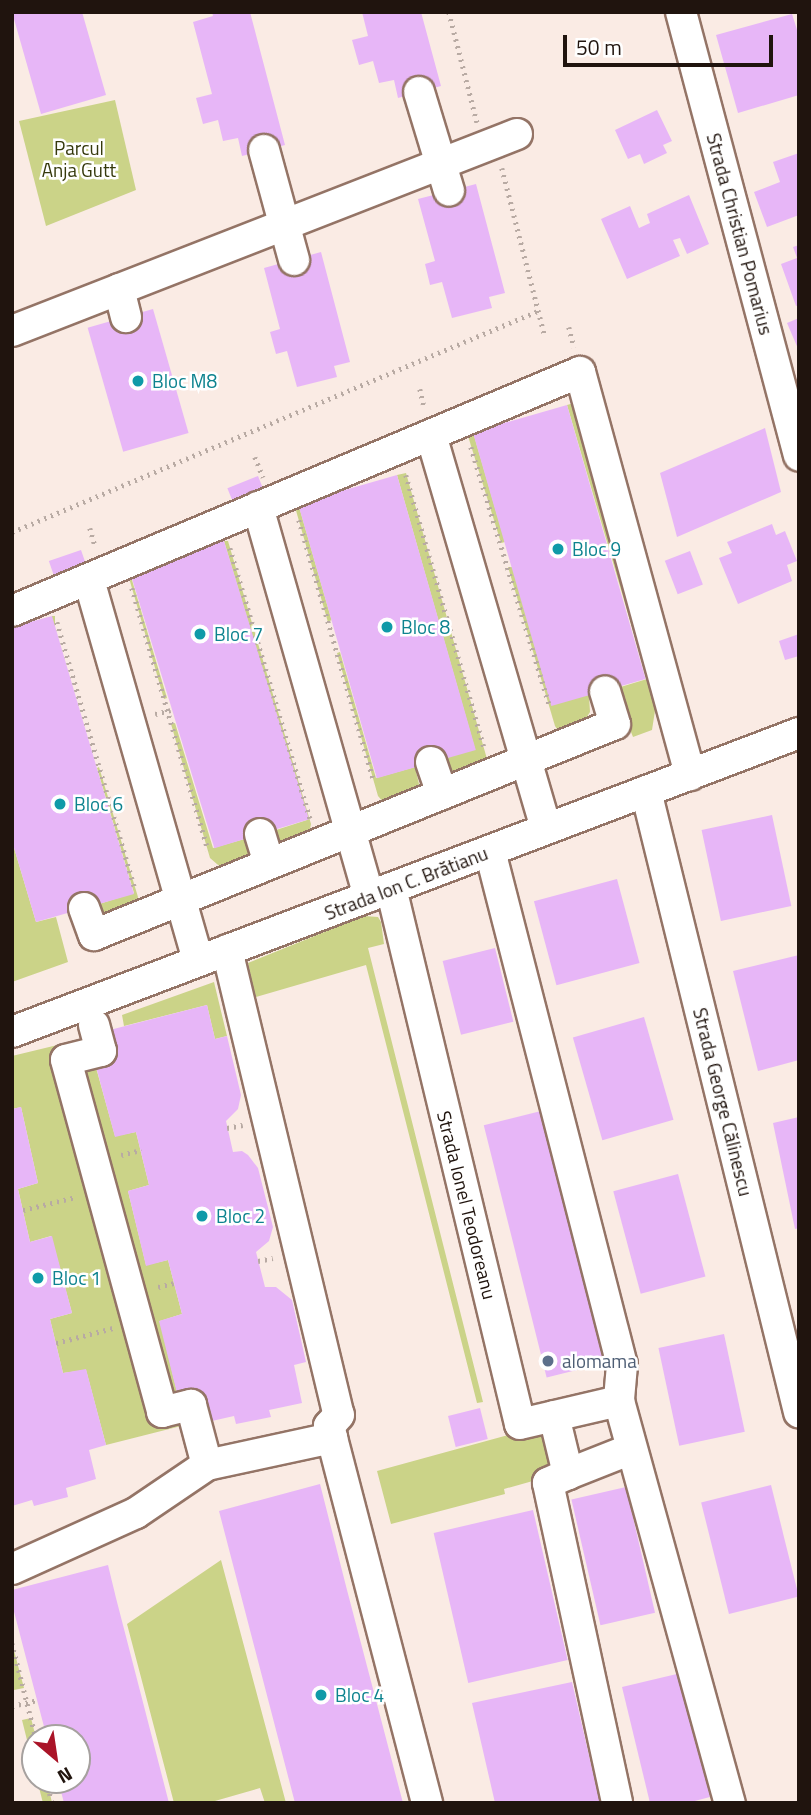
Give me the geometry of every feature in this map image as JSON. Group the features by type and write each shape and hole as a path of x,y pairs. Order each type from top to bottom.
{"street":[{"name":"Strada Christian Pomarius","path":"681,12 799,456"},
{"path":"419,92 445,177"},
{"path":"12,331 123,303 285,224 445,177 498,141"},
{"path":"264,150 295,260"},
{"path":"12,611 580,372 690,775"},
{"path":"431,435 547,829"},
{"path":"258,507 351,831 380,892"},
{"path":"89,580 198,961"},
{"path":"84,908 94,934 615,724 604,692"},
{"name":"Strada Ion C. Brătianu","path":"12,1032 799,733"},
{"path":"431,762 442,794"},
{"name":"Strada George Călinescu","path":"646,791 799,1412"},
{"path":"260,834 269,864"},
{"path":"490,850 622,1365 619,1401 631,1449 730,1803"},
{"name":"Strada Ionel Teodoreanu","path":"380,892 520,1424 619,1401"},
{"path":"227,950 334,1391 339,1415 329,1426 427,1803"},
{"path":"94,1025 101,1051 66,1060 162,1412 191,1405 207,1465"},
{"path":"554,1416 568,1474"},
{"path":"12,1569 136,1513 207,1465 332,1438"},
{"path":"617,1803 548,1483 631,1449"}],"path":[{"path":"449,12 498,141 545,337"},
{"path":"12,532 538,311"},
{"path":"468,436 550,707"},
{"path":"397,475 406,473 484,747"},
{"path":"296,510 373,778"},
{"path":"228,541 310,818"},
{"path":"129,578 208,850"},
{"path":"52,616 55,616 136,893"},
{"path":"23,1210 102,1191"},
{"path":"56,1343 137,1322"},
{"path":"12,1643 32,1724"},
{"path":"12,1706 37,1700"}],"green space":[{"name":"Parcul Anja Gutt","path":"115,100 136,190 46,226 19,121"},
{"path":"574,403 657,698 652,730 633,737 614,689 647,679 567,405"},
{"path":"473,432 505,542 501,543 468,436"},
{"path":"406,473 487,759 484,767 458,777 451,773 445,758 475,749 397,475"},
{"path":"298,503 332,620 328,621 294,504"},
{"path":"224,541 228,541 311,824 308,839 283,847 273,831 307,820"},
{"path":"508,567 512,567 589,696 590,712 581,726 559,732 555,726"},
{"path":"129,570 167,698 164,699 129,578"},
{"path":"52,616 55,616 55,753 52,753"},
{"path":"340,652 376,778 415,767 419,784 417,795 385,804 378,796 337,653"},
{"path":"175,723 213,848 248,838 251,850 249,861 225,871 210,858 171,724"},
{"path":"99,767 138,897 135,907 103,915 99,904 134,893 97,768"},
{"path":"12,841 36,922 56,917 68,962 12,982"},
{"path":"364,916 378,917 381,922 384,944 368,948 483,1402 477,1403 366,965 256,997 252,982 248,963"},
{"path":"214,982 227,1036 215,1039 207,1005 124,1026 122,1015"},
{"path":"103,1034 95,1064 115,1136 136,1132 149,1185 128,1191 146,1265 168,1260 182,1314 160,1321 185,1425 106,1445 86,1370 63,1373 50,1319 72,1313 51,1236 30,1242 18,1189 38,1183 21,1107 12,1109 12,1056"},
{"path":"534,1428 545,1439 554,1475 504,1489 505,1494 391,1524 377,1471"},
{"path":"221,1560 286,1803 265,1803 260,1788 208,1803 174,1803 127,1624"},
{"path":"12,1643 24,1688 14,1690 12,1682"},
{"path":"31,1718 32,1724 23,1724 22,1720"},
{"path":"41,1794 50,1794 52,1803 43,1803"}],"building":[{"path":"12,12 82,12 106,95 41,114"},
{"path":"212,12 250,12 285,145 242,156 238,138 223,141 218,120 203,124 196,98 212,94 193,22 213,16"},
{"path":"362,12 421,12 441,86 398,98 394,80 379,83 373,61 359,65 352,40 368,36"},
{"path":"792,14 799,36 799,95 738,113 716,35"},
{"path":"657,110 672,141 663,145 667,153 644,164 640,154 628,159 615,130"},
{"path":"799,153 799,215 767,227 754,192 780,182 773,162"},
{"path":"476,184 505,293 489,297 492,308 452,318 442,282 430,285 425,264 435,261 418,199"},
{"path":"689,195 709,244 687,254 680,238 673,240 680,256 627,279 601,219 630,206 639,228 650,223 647,214"},
{"path":"799,245 799,305 796,306 781,264 797,258 793,247"},
{"path":"321,252 350,362 334,366 337,377 297,387 287,351 276,354 270,332 280,329 264,268"},
{"name":"Bloc M8","path":"153,309 189,433 123,452 88,328"},
{"path":"799,318 799,351 787,323"},
{"name":"Bloc 9","path":"567,405 646,679 551,706 473,432"},
{"path":"765,428 781,492 677,537 660,473"},
{"name":"Bloc 8","path":"397,475 476,750 377,778 298,503"},
{"path":"258,476 265,493 234,505 227,488"},
{"path":"772,524 776,535 785,531 797,561 787,565 792,581 738,604 719,558 732,553 727,542"},
{"name":"Bloc 7","path":"224,541 309,819 214,848 129,570"},
{"path":"81,550 87,567 55,578 49,561"},
{"path":"690,551 703,585 678,594 665,561"},
{"name":"Bloc 6","path":"52,616 134,894 36,922 12,841 12,627"},
{"path":"799,634 799,656 785,660 779,641"},
{"path":"772,815 791,906 721,921 702,830"},
{"path":"617,879 640,963 556,985 534,901"},
{"path":"495,948 513,1022 461,1035 443,961"},
{"path":"799,955 799,1060 758,1071 733,971"},
{"name":"Bloc 2","path":"207,1005 215,1039 227,1036 241,1095 238,1109 226,1121 233,1152 242,1151 258,1168 273,1227 269,1241 256,1252 265,1287 276,1287 292,1300 306,1362 294,1365 302,1403 269,1410 271,1417 236,1424 234,1416 203,1423 178,1397 159,1321 182,1314 168,1260 146,1266 128,1191 149,1185 136,1132 115,1137 95,1063 102,1032"},
{"path":"644,1017 673,1120 602,1140 573,1037"},
{"name":"Bloc 1","path":"21,1107 38,1183 18,1189 30,1242 52,1236 72,1313 50,1319 63,1373 86,1369 106,1445 89,1450 96,1479 66,1488 68,1497 34,1506 32,1500 12,1506 12,1109"},
{"path":"541,1111 604,1363 547,1378 484,1125"},
{"path":"799,1117 799,1228 795,1229 773,1123"},
{"path":"678,1174 705,1276 641,1294 613,1191"},
{"path":"724,1334 745,1432 679,1446 658,1348"},
{"path":"480,1408 488,1439 456,1447 448,1416"},
{"name":"Bloc 4","path":"320,1484 403,1803 295,1803 219,1511"},
{"path":"771,1485 799,1597 729,1614 701,1502"},
{"path":"626,1487 655,1613 600,1625 571,1500"},
{"path":"533,1510 568,1660 468,1683 434,1533"},
{"path":"108,1565 169,1803 64,1803 62,1794 91,1794 91,1724 43,1724 12,1604 12,1590"},
{"path":"681,1673 710,1797 687,1803 650,1803 622,1687"},
{"path":"572,1682 600,1803 495,1803 472,1703"}],"place":[{"name":"Bloc M8","path":"138,381"},
{"name":"Bloc 9","path":"558,549"},
{"name":"Bloc 8","path":"387,627"},
{"name":"Bloc 7","path":"200,634"},
{"name":"Bloc 6","path":"60,804"},
{"name":"Bloc 2","path":"202,1216"},
{"name":"Bloc 1","path":"38,1278"},
{"name":"alomama","path":"548,1361"},
{"name":"Bloc 4","path":"321,1695"}]}
